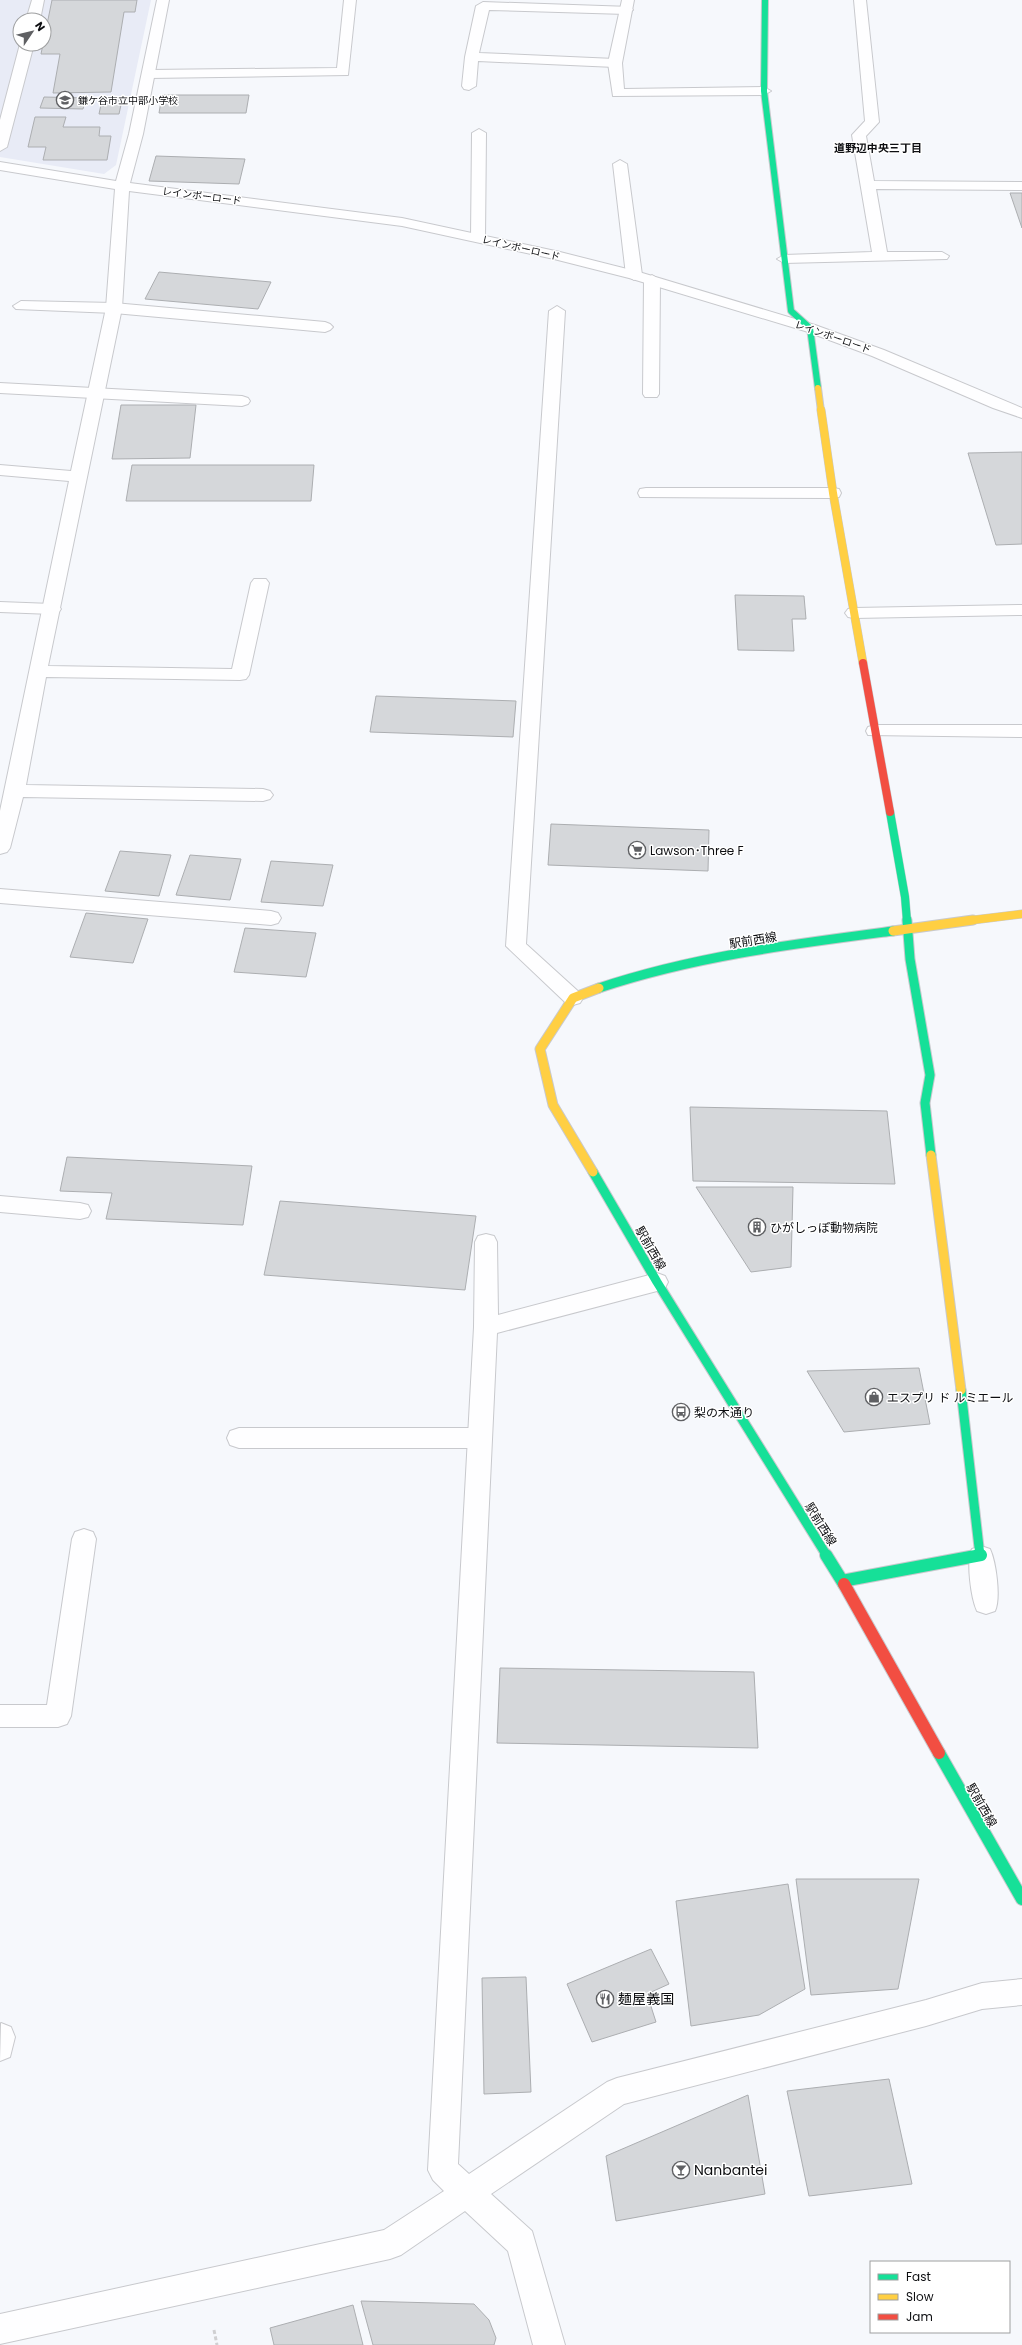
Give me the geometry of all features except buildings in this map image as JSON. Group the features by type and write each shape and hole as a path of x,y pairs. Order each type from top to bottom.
{"street":[{"path":"35,12 38,0"},
{"path":"0,848 15,791 38,672 114,308 122,186 136,134 163,0"},
{"path":"149,74 344,72 350,0"},
{"path":"765,0 764,91 776,178 791,311 810,328 833,494 905,897 910,959 930,1075 925,1103 986,1603"},
{"path":"860,0 872,122 859,135 880,256"},
{"path":"468,86 472,57 483,6 627,5 615,63 618,93 764,91"},
{"path":"0,147 25,52"},
{"path":"472,57 615,63"},
{"path":"478,238 479,133"},
{"path":"620,164 634,275"},
{"name":"レインボーロード","path":"0,166 122,186 402,222 478,238 634,275 810,328 878,353 999,405 1022,413"},
{"path":"868,185 984,187 1022,186"},
{"path":"784,259 942,256"},
{"path":"651,394 652,280"},
{"path":"21,306 114,308 325,327"},
{"path":"557,311 516,946 546,976 573,998"},
{"path":"0,388 242,401"},
{"path":"0,470 79,477"},
{"path":"646,494 833,494"},
{"path":"38,672 240,674 260,582"},
{"path":"0,607 52,609"},
{"path":"854,613 1022,610"},
{"path":"875,731 1022,731"},
{"path":"15,791 263,795"},
{"path":"0,896 271,918"},
{"name":"駅前西線","path":"1022,914 726,956 636,974 573,998 540,1049 553,1105 657,1282 842,1582 1022,1899"},
{"path":"0,1204 80,1210"},
{"path":"486,1242 486,1327 443,2170 521,2242 549,2345"},
{"path":"486,1327 657,1282"},
{"path":"238,1438 480,1438"},
{"path":"0,1716 58,1716 84,1539"},
{"path":"842,1582 981,1556"},
{"path":"0,2330 390,2244 617,2092 926,2013 982,1996 1022,1992"}],"shaded area":[{"name":"鎌ケ谷市立中部小学校","path":"0,0 151,0 116,165 104,174 0,157"}],"traffic: fast":[{"path":"765,0 764,91 791,311 810,328 818,388"},
{"path":"890,812 905,897 910,959 930,1075 925,1103 931,1155"},
{"path":"599,988 634,976 706,958 893,931"},
{"path":"593,1172 657,1282 844,1584"},
{"path":"842,1581 981,1556 961,1390"},
{"path":"939,1753 1022,1899"}],"traffic: slow":[{"path":"818,388 833,493 863,663"},
{"path":"893,931 1022,914"},
{"path":"593,1172 553,1105 540,1049 573,998 599,988"},
{"path":"931,1155 961,1390"}],"traffic: jam":[{"path":"863,663 890,812"},
{"path":"844,1584 939,1753"}],"place":[{"name":"鎌ケ谷市立中部小学校","path":"65,100"},
{"name":"Lawson･Three F","path":"637,850"},
{"name":"ひがしっぽ動物病院","path":"757,1227"},
{"name":"エスプリ ド ルミエール","path":"874,1397"},
{"name":"梨の木通り","path":"681,1412"},
{"name":"麺屋義国","path":"605,1999"},
{"name":"Nanbantei","path":"681,2170"}],"district":[{"name":"道野辺中央三丁目","path":"878,148"}]}
